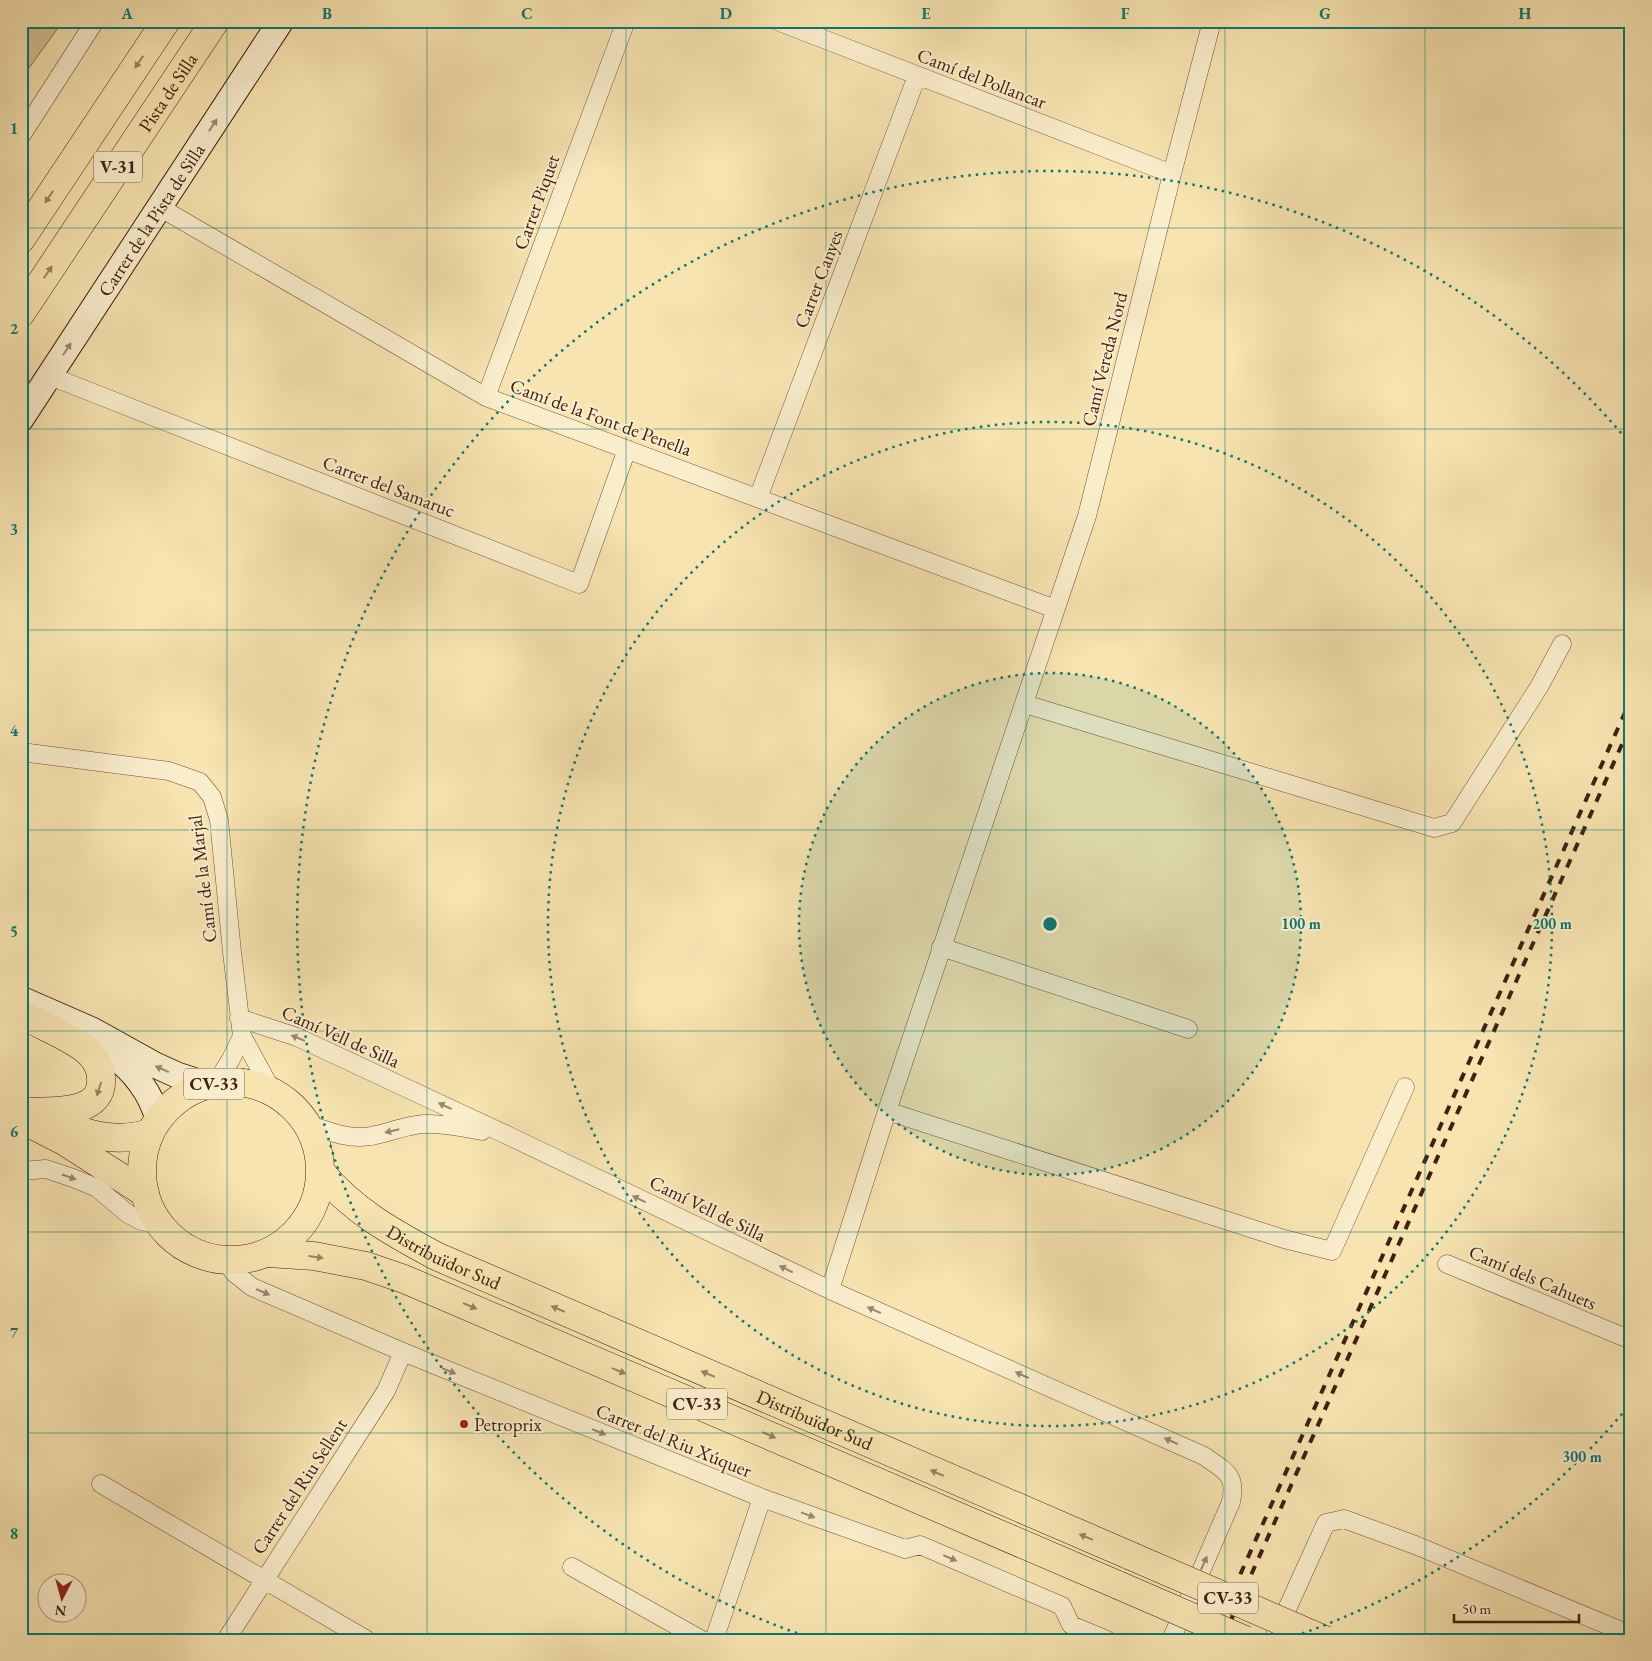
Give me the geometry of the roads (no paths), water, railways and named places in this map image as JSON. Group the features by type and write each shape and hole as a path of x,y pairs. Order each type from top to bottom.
{"highway":[{"name":"V-31","path":"21,239 166,21"},
{"name":"Pista de Silla","path":"21,313 215,21"},
{"path":"21,1013 87,1050 100,1069 102,1080 101,1089 97,1097 88,1105 77,1108 24,1113"},
{"name":"CV-33","path":"245,1083 272,1091 292,1105 308,1124 318,1147 321,1172 317,1197 306,1220 289,1239 268,1253 248,1259 229,1260 202,1255 178,1243 159,1224 150,1209 145,1193 142,1162 154,1126 168,1108 180,1098 193,1090 212,1084 245,1083"},
{"path":"24,1113 100,1136 120,1139 137,1137 154,1126"},
{"path":"24,1113 145,1193"},
{"name":"Distribuïdor Sud","path":"321,1172 332,1186 368,1216 404,1239 436,1256 1325,1640"},
{"name":"Distribuïdor Sud","path":"268,1253 314,1256 366,1266 404,1279 1245,1640"}],"street":[{"path":"21,136 94,21"},
{"name":"Carrer de la Pista de Silla","path":"21,419 281,21"},
{"name":"Carrer Piquet","path":"486,397 626,21"},
{"name":"Camí del Pollancar","path":"777,21 1172,174"},
{"name":"Camí Vereda Nord","path":"941,947 1087,516 1212,21"},
{"name":"Carrer Canyes","path":"758,498 917,76"},
{"name":"Camí de la Font de Penella","path":"159,207 486,397 1055,609"},
{"name":"Carrer del Samaruc","path":"50,376 579,584 627,449"},
{"path":"1024,704 1434,828 1452,823 1539,687 1562,644"},
{"name":"Camí de la Marjal","path":"21,752 169,771 200,782 212,797 218,820 242,1036 272,1091"},
{"path":"830,1290 941,947 1188,1029"},
{"name":"CV-33","path":"21,999 92,1030 154,1065 176,1075 212,1084"},
{"path":"21,1013 41,1018 81,1035 96,1042 110,1053 141,1082 155,1106 154,1126"},
{"name":"Camí Vell de Silla","path":"240,1018 297,1037 830,1290 1204,1456 1228,1474 1234,1488 1231,1502 1171,1640"},
{"name":"Camí de la Marjal","path":"212,1084 232,1059 242,1036"},
{"path":"887,1111 1284,1239 1332,1251 1406,1087"},
{"path":"308,1124 326,1131 350,1136 369,1136 423,1124 456,1125 509,1136"},
{"path":"21,1171 46,1169 73,1178 97,1188 128,1214 141,1221 159,1224"},
{"name":"Carrer del Riu Xúquer","path":"229,1260 233,1272 252,1287 403,1352 762,1498 905,1549 920,1545 1062,1606 1071,1625 1107,1640"},
{"name":"Camí dels Cahuets","path":"1448,1264 1631,1340"},
{"name":"Carrer del Riu Sellent","path":"226,1640 386,1390 403,1352"},
{"path":"101,1484 367,1640"},
{"path":"714,1640 762,1498"},
{"path":"1273,1640 1320,1533 1326,1524 1344,1519 1415,1545 1631,1635"},
{"path":"572,1567 702,1640"}],"railway":[{"path":"1211,1640 1631,699"},
{"path":"1222,1640 1631,724"}],"place":[{"name":"Petroprix","path":"464,1424"}]}
